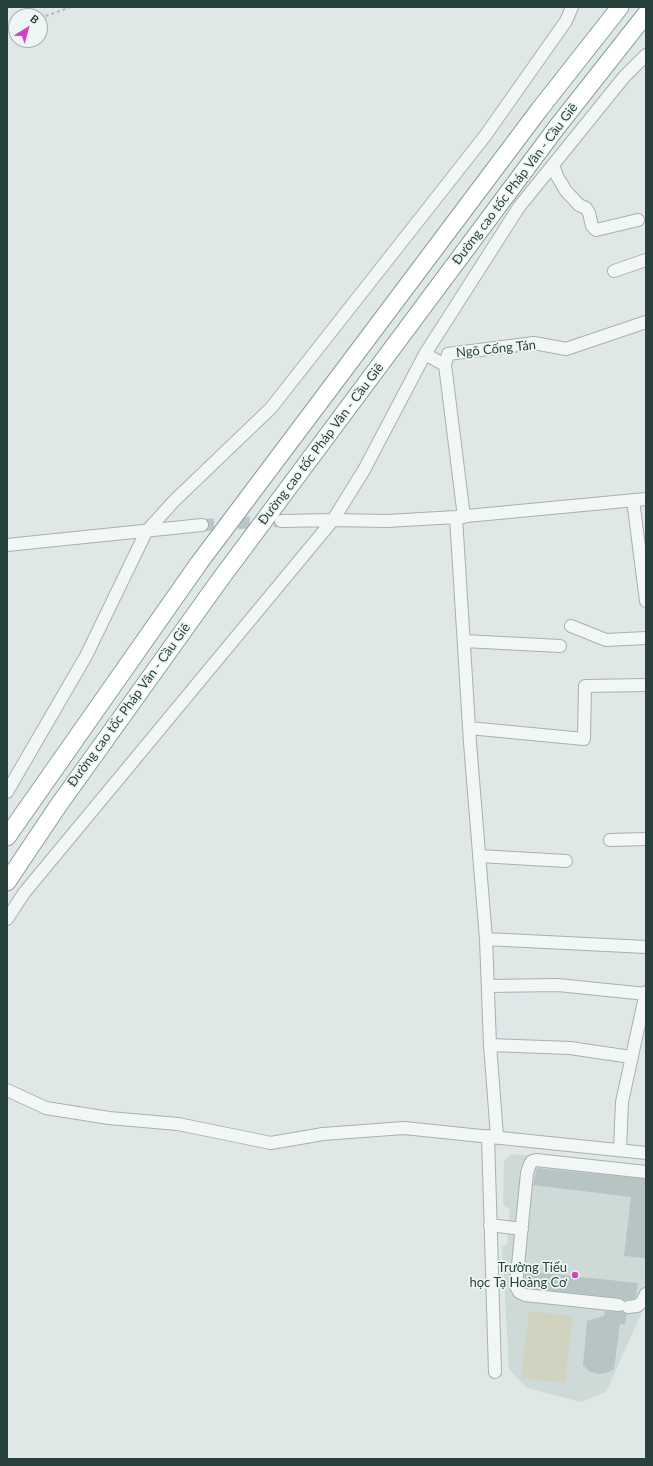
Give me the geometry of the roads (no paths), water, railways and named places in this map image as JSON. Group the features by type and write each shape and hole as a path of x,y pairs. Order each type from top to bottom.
{"highway":[{"name":"Đường cao tốc Pháp Vân - Cầu Giẽ","path":"7,837 199,563 539,110 620,7"},
{"name":"Đường cao tốc Pháp Vân - Cầu Giẽ","path":"7,882 58,806 219,581 558,127 646,14"}],"street":[{"path":"7,792 86,656 146,532 174,501 270,408 485,136 566,22 572,7"},
{"path":"7,919 24,893 333,520 364,470 425,354 519,207 624,77 646,55"},
{"path":"553,165 557,176 566,191 579,205 586,208 589,213 592,226 596,230 638,220"},
{"path":"614,271 646,260"},
{"name":"Ngõ Cống Tán","path":"445,365 448,354 534,343 566,349 646,322"},
{"path":"425,354 445,365 460,517 464,641 469,728 486,939 488,986 492,1136 490,1225 495,1372"},
{"path":"281,521 387,521 460,517 646,499"},
{"path":"633,500 646,601"},
{"path":"7,545 146,532 202,525"},
{"path":"571,626 606,640 646,638"},
{"path":"464,641 560,646"},
{"path":"469,728 584,739 585,686 646,685"},
{"path":"610,840 646,839"},
{"path":"479,856 566,861"},
{"path":"486,939 646,947"},
{"path":"488,986 558,985 646,993 622,1102 620,1150"},
{"path":"490,1046 570,1048 632,1057"},
{"path":"7,1090 46,1108 109,1118 178,1124 271,1143 323,1134 404,1128 620,1150 645,1151"},
{"path":"646,1172 536,1160 532,1161 527,1173 516,1286 519,1292 525,1296 623,1306 636,1306 642,1302 646,1294"},
{"path":"490,1225 522,1229"}],"tunnel":[{"path":"202,525 281,521"}],"place":[{"name":"Trường Tiểu học Tạ Hoàng Cơ","path":"575,1275"}]}
